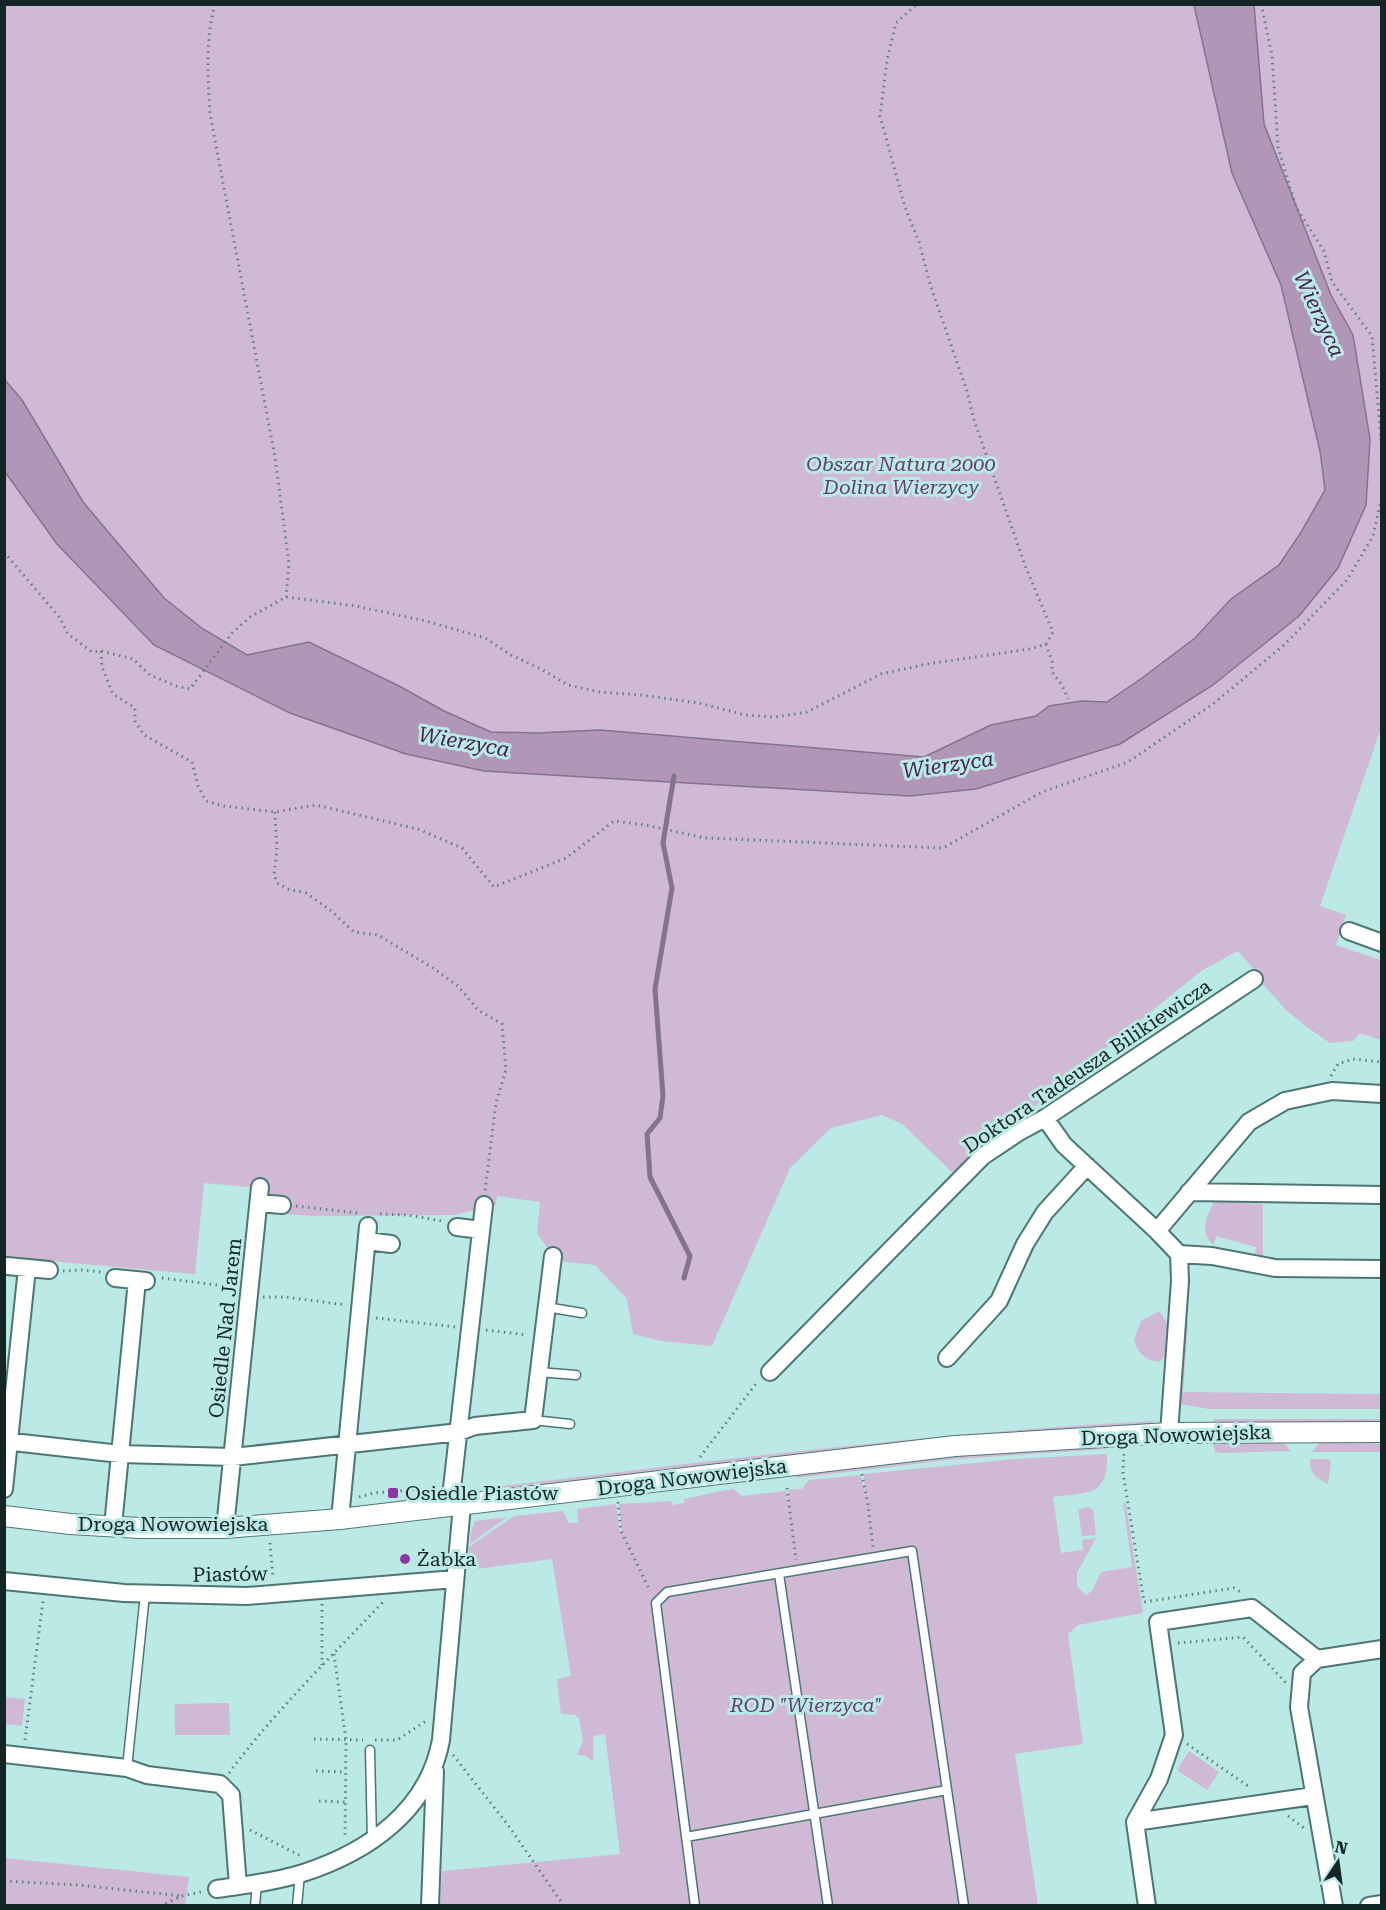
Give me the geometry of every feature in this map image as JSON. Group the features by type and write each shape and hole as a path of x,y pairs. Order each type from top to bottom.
{"street":[{"path":"1348,931 1382,943"},
{"name":"Doktora Tadeusza Bilikiewicza","path":"770,1372 983,1156 1045,1118 1254,979"},
{"path":"1157,1231 1249,1122 1285,1101 1332,1091 1382,1094"},
{"path":"1045,1118 1064,1146 1179,1254 1180,1281 1169,1433"},
{"path":"947,1358 999,1301 1024,1244 1045,1212 1087,1166"},
{"path":"1189,1192 1382,1195"},
{"name":"Osiedle Nad Jarem","path":"225,1528 259,1195 282,1205"},
{"path":"430,1905 435,1767 441,1740 455,1579 455,1499 459,1432 484,1205"},
{"path":"457,1227 481,1230"},
{"path":"341,1510 368,1233 391,1244"},
{"path":"1179,1254 1212,1256 1275,1268 1382,1269"},
{"path":"7,1441 120,1454 233,1457 346,1446 459,1432 475,1426 532,1420 553,1256"},
{"path":"7,1266 49,1270"},
{"path":"4,1489 7,1441 27,1268"},
{"path":"113,1526 142,1281 115,1278"},
{"name":"Droga Nowowiejska","path":"4,1516 70,1524 225,1528 341,1510 955,1446 1169,1433 1382,1432"},
{"name":"Piastów","path":"4,1581 145,1594 274,1595 455,1579"},
{"path":"1147,1905 1135,1822 1159,1779 1174,1735 1158,1622 1252,1608 1317,1659"},
{"path":"1334,1905 1299,1707 1302,1673 1317,1659 1382,1649"},
{"path":"4,1755 128,1768 147,1775 212,1781 220,1784 231,1796 238,1886"},
{"path":"217,1889 300,1874 321,1867 372,1840 401,1817 422,1791 435,1767"},
{"path":"1135,1822 1313,1796"},
{"path":"1370,1905 1382,1904"}],"lane":[{"path":"546,1307 582,1313"},
{"path":"538,1372 576,1375"},
{"path":"532,1420 570,1424"},
{"path":"695,1905 656,1604 667,1592 912,1551 964,1905"},
{"path":"779,1574 828,1905"},
{"path":"128,1768 145,1594"},
{"path":"369,1750 372,1840"},
{"path":"686,1837 947,1790"},
{"path":"297,1905 300,1874"},
{"path":"255,1905 257,1883"}],"path":[{"path":"215,4 210,24 207,69 210,114 275,457 289,564 286,597"},
{"path":"4,552 60,618 68,633 92,652 101,651 134,659 150,675 190,689 232,633 250,617 286,597 356,606 426,621 485,638 511,655 568,685 600,692 699,703 745,715 765,717 807,712 881,674 927,664 1030,649 1046,644 1053,632 1026,568 974,420 967,391 931,287 920,242 905,207 880,116 887,60 896,23 917,4"},
{"path":"1261,4 1272,56 1278,147 1296,207 1324,251 1332,282 1372,336 1382,450"},
{"path":"101,651 102,668 113,694 135,708 135,721 144,735 192,762 198,786 206,801 224,806 275,812 316,806 418,829 462,848 494,887 566,858 614,821 646,825 705,838 943,848 1042,792 1128,762 1213,704 1284,645 1347,580 1373,537 1382,496"},
{"path":"1046,644 1052,661 1052,672 1062,685 1068,699"},
{"path":"275,812 277,851 274,874 277,883 288,889 306,893 330,910 354,932 378,935 433,968 458,986 478,1010 502,1024 506,1070 496,1102 484,1205"},
{"path":"1332,1091 1330,1078 1338,1064 1353,1059 1382,1062"},
{"path":"49,1270 100,1272 114,1274 115,1278"},
{"path":"142,1281 156,1278 470,1328 543,1336"},
{"path":"709,1456 700,1457 764,1373 770,1372"},
{"path":"1124,1454 1123,1473 1144,1602"},
{"path":"861,1472 868,1505 874,1558"},
{"path":"787,1488 797,1571"},
{"path":"341,1510 374,1493 455,1499"},
{"path":"618,1502 621,1531 656,1604"},
{"path":"270,1545 274,1595"},
{"path":"220,1784 253,1740 297,1690 334,1654 398,1584"},
{"path":"23,1757 45,1585"},
{"path":"321,1591 322,1665"},
{"path":"1161,1645 1243,1636 1290,1688"},
{"path":"334,1654 346,1740 345,1855"},
{"path":"314,1739 397,1740 444,1710"},
{"path":"441,1740 508,1825 564,1905"},
{"path":"316,1771 345,1772"},
{"path":"319,1801 345,1802"},
{"path":"233,1821 321,1867"},
{"path":"4,1881 78,1885 182,1896"},
{"path":"160,1905 182,1896 217,1889"}],"green space":[{"name":"Obszar Natura 2000 Dolina Wierzycy","path":"4,5 1381,5 1381,728 1320,906 1346,915 1336,945 1381,960 1381,1040 1360,1033 1353,1041 1330,1043 1286,1010 1238,951 1201,971 953,1173 902,1124 882,1115 831,1128 790,1168 712,1346 661,1341 633,1334 627,1299 595,1265 558,1261 537,1234 540,1202 497,1196 496,1205 454,1215 313,1216 271,1213 258,1185 248,1187 204,1183 195,1274 5,1257"},
{"path":"1223,1196 1238,1203 1263,1204 1263,1256 1255,1254 1256,1247 1216,1236 1214,1245 1209,1240 1205,1224 1214,1201"},
{"path":"1159,1311 1167,1323 1166,1355 1159,1362 1149,1360 1142,1355 1134,1339 1141,1321"},
{"path":"1185,1322 1188,1322 1183,1392 1381,1394 1381,1409 1209,1409 1180,1404"},
{"path":"1214,1419 1382,1419 1381,1423 1214,1423"},
{"path":"1155,1421 1146,1425 984,1436 822,1452 499,1491 502,1486 828,1448 991,1432"},
{"path":"1277,1440 1284,1443 1291,1451 1223,1453 1215,1452 1213,1442"},
{"path":"1327,1440 1381,1444 1381,1452 1312,1452 1318,1444"},
{"path":"1104,1446 1106,1449 957,1459 796,1478 795,1473 957,1455"},
{"name":"ROD \"Wierzyca\"","path":"1107,1454 1104,1479 1100,1486 1086,1493 1053,1497 1061,1553 1083,1550 1082,1540 1096,1538 1077,1573 1077,1586 1086,1595 1092,1591 1101,1572 1132,1567 1123,1501 1126,1505 1143,1613 1078,1625 1068,1634 1083,1744 1015,1754 1038,1905 440,1906 442,1871 620,1854 605,1734 593,1736 593,1761 586,1756 577,1755 583,1741 579,1718 575,1715 561,1714 557,1679 571,1676 552,1559 477,1569 468,1565 469,1547 514,1516 563,1511 569,1523 578,1523 577,1509 616,1504 620,1531 622,1531 619,1504 671,1501 672,1505 684,1503 684,1499 733,1489 742,1496 786,1491 789,1506 788,1490 802,1489 809,1480 861,1475 865,1494 864,1474 1015,1459"},
{"path":"1310,1459 1329,1459 1331,1462 1328,1484 1314,1475"},
{"path":"1088,1507 1093,1510 1096,1535 1082,1536 1078,1509"},
{"path":"507,1517 470,1544 475,1521"},
{"path":"5,1697 25,1699 22,1726 5,1724"},
{"path":"229,1703 230,1735 175,1735 175,1704"},
{"path":"1189,1751 1219,1772 1207,1790 1177,1770"},
{"path":"5,1858 189,1877 185,1905 5,1905"}],"water":[{"name":"Wierzyca","path":"1194,5 1254,5 1264,124 1331,295 1353,335 1370,439 1366,505 1338,568 1299,616 1213,685 1120,744 976,789 910,796 484,771 406,754 290,713 154,645 57,544 5,472 5,380 22,400 83,502 164,598 203,629 247,655 309,642 444,711 491,732 537,733 600,730 924,757 991,725 1036,716 1049,706 1082,701 1107,702 1195,638 1231,599 1279,565 1325,490 1320,451 1281,285 1232,173"}],"waterway":[{"path":"674,776 663,843 672,888 655,989 663,1096 660,1118 647,1134 650,1177 690,1256 684,1278"}],"place":[{"name":"Osiedle Piastów","path":"393,1493"},
{"name":"Żabka","path":"405,1559"}]}
